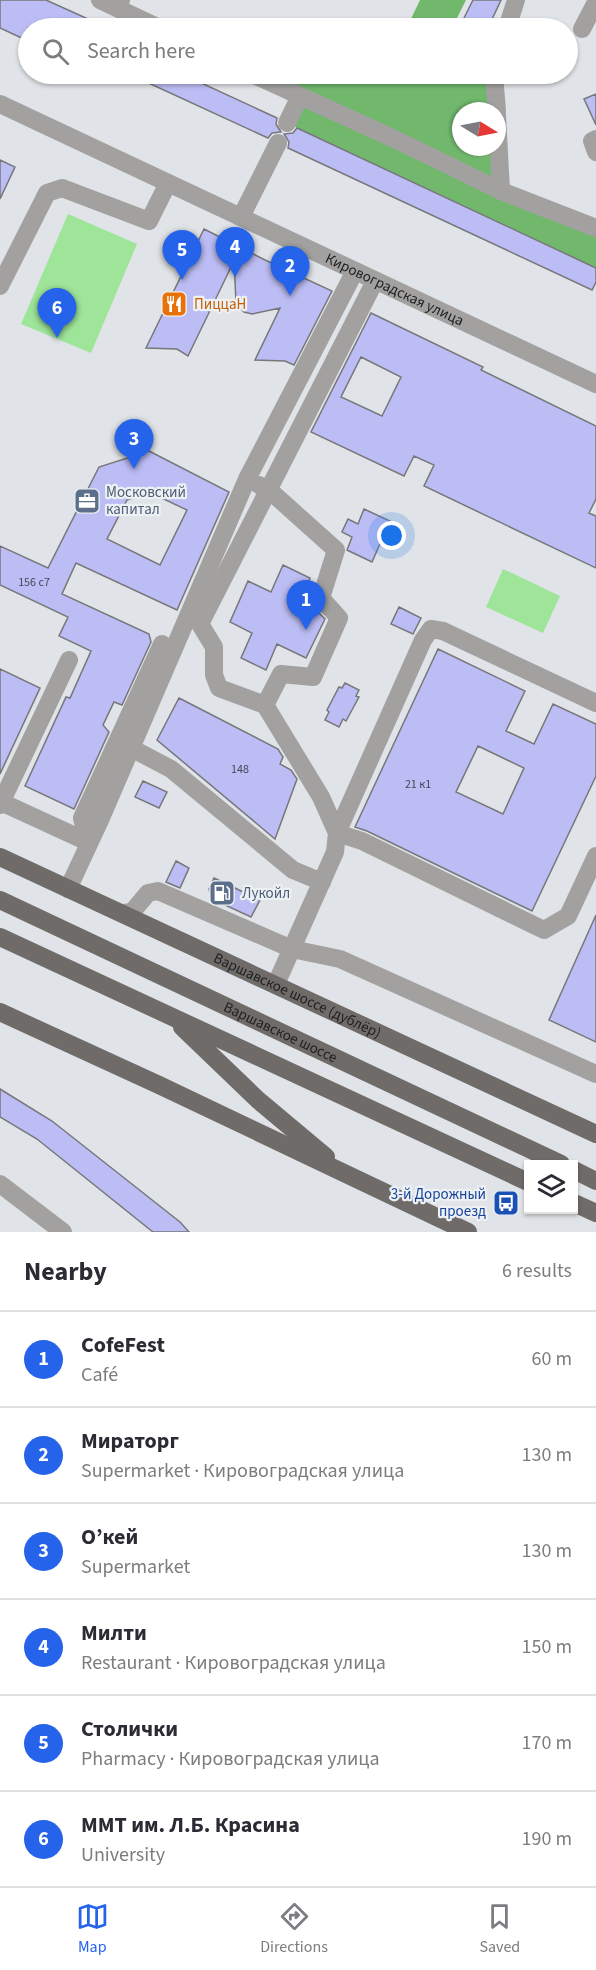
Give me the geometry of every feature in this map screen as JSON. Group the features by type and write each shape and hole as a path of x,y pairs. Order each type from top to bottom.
{"main road":[{"name":"Варшавское шоссе (дублёр)","path":"0,857 596,1134"},
{"name":"Варшавское шоссе","path":"0,900 552,1160"},
{"path":"0,937 524,1180"},
{"path":"0,1012 468,1232"},
{"path":"171,1017 258,1100 345,1174"},
{"path":"578,1172 596,1181"},
{"path":"578,1205 596,1214"}],"street":[{"path":"100,0 119,4 142,18"},
{"path":"510,18 516,0"},
{"path":"582,29 594,6 596,7"},
{"path":"274,84 501,191 596,228"},
{"path":"495,84 496,102"},
{"path":"287,123 300,96"},
{"name":"Кировоградская улица","path":"0,104 596,384"},
{"path":"596,139 591,141 596,152"},
{"path":"241,217 278,143"},
{"path":"499,156 501,191"},
{"path":"0,286 47,193 62,188 149,221 168,183"},
{"path":"68,889 101,818 247,479 355,272"},
{"path":"375,281 200,624 214,647 214,675 219,688 265,705 321,797 337,833 362,841 544,930 568,916 596,856"},
{"path":"247,479 269,490 336,550 321,598 339,618 312,677 281,674 265,705"},
{"path":"276,984 335,852 337,833 423,640 431,629 443,631 596,703"},
{"path":"88,842 82,818 162,644"},
{"path":"69,660 2,795 88,842"},
{"path":"131,748 171,769 293,870 322,882"},
{"path":"123,913 132,912 148,893 158,891 292,949 340,959 596,1074"},
{"path":"0,1184 63,1232"}],"green space":[{"path":"420,0 466,0 457,18 411,18"},
{"path":"288,84 495,84 496,102 452,102 452,156 498,156 501,191 596,228 596,268 287,123 299,97 285,89"},
{"path":"68,214 137,244 91,353 21,324"},
{"path":"503,569 560,596 543,633 486,607"}],"building":[{"path":"0,0 46,0 86,18 18,18 18,36 0,28"},
{"path":"473,0 501,0 493,18 464,18"},
{"path":"151,84 204,84 277,118 276,124 281,132 272,133 268,138"},
{"path":"596,94 596,125 584,99"},
{"path":"297,128 596,268 596,282 592,290 288,148 289,142 284,134 293,133"},
{"path":"0,160 15,167 0,199"},
{"path":"204,229 332,291 294,365 285,361 255,360 280,308 252,314 240,308 236,302 234,261 188,356 177,349 146,348"},
{"path":"371,313 483,367 481,370 596,426 596,499 589,513 596,516 596,568 424,486 434,465 414,456 404,476 311,432","holes":["361,357 401,377 382,416 341,397"]},
{"path":"149,451 229,492 177,610 76,563 62,594 149,634 151,642 122,705 114,702 103,725 109,732 74,809 25,786 66,697 70,698 91,651 59,636 68,617 0,585 0,546 48,568 99,467","holes":["149,492 187,510 160,565 107,539 127,500"]},
{"path":"364,509 390,521 372,562 347,550 352,537 342,532 348,519 358,524"},
{"path":"283,565 310,578 298,603 319,613 325,619 306,658 277,644 266,670 241,658 252,633 230,622 248,581 271,592"},
{"path":"399,607 421,618 413,634 391,624"},
{"path":"438,649 525,691 506,731 534,744 553,704 596,724 596,776 532,911 355,827","holes":["478,746 524,768 503,814 456,792"]},
{"path":"0,669 40,688 0,774"},
{"path":"345,683 359,690 356,696 359,697 346,721 343,719 339,727 325,720 329,712 327,710 339,687 342,688"},
{"path":"179,698 278,749 283,757 280,764 291,770 297,779 275,839 157,740"},
{"path":"143,781 167,792 159,808 135,797"},
{"path":"176,861 189,868 180,888 166,882"},
{"path":"214,878 260,900 251,917 212,899 209,889"},
{"path":"596,915 596,1042 549,1020"},
{"path":"0,1089 52,1121 180,1222 189,1232 153,1232 37,1139 0,1117"}],"place":[{"name":"Милти","path":"235,277"},
{"name":"Столички","path":"182,280"},
{"name":"Мираторг","path":"290,296"},
{"name":"ПиццаН","path":"174,304"},
{"name":"ММТ им. Л.Б. Красина","path":"57,338"},
{"name":"О’кей","path":"134,469"},
{"name":"Московский капитал","path":"87,501"},
{"name":"CofeFest","path":"306,630"},
{"name":"Лукойл","path":"222,893"},
{"name":"3-й Дорожный проезд","path":"506,1203"}]}
